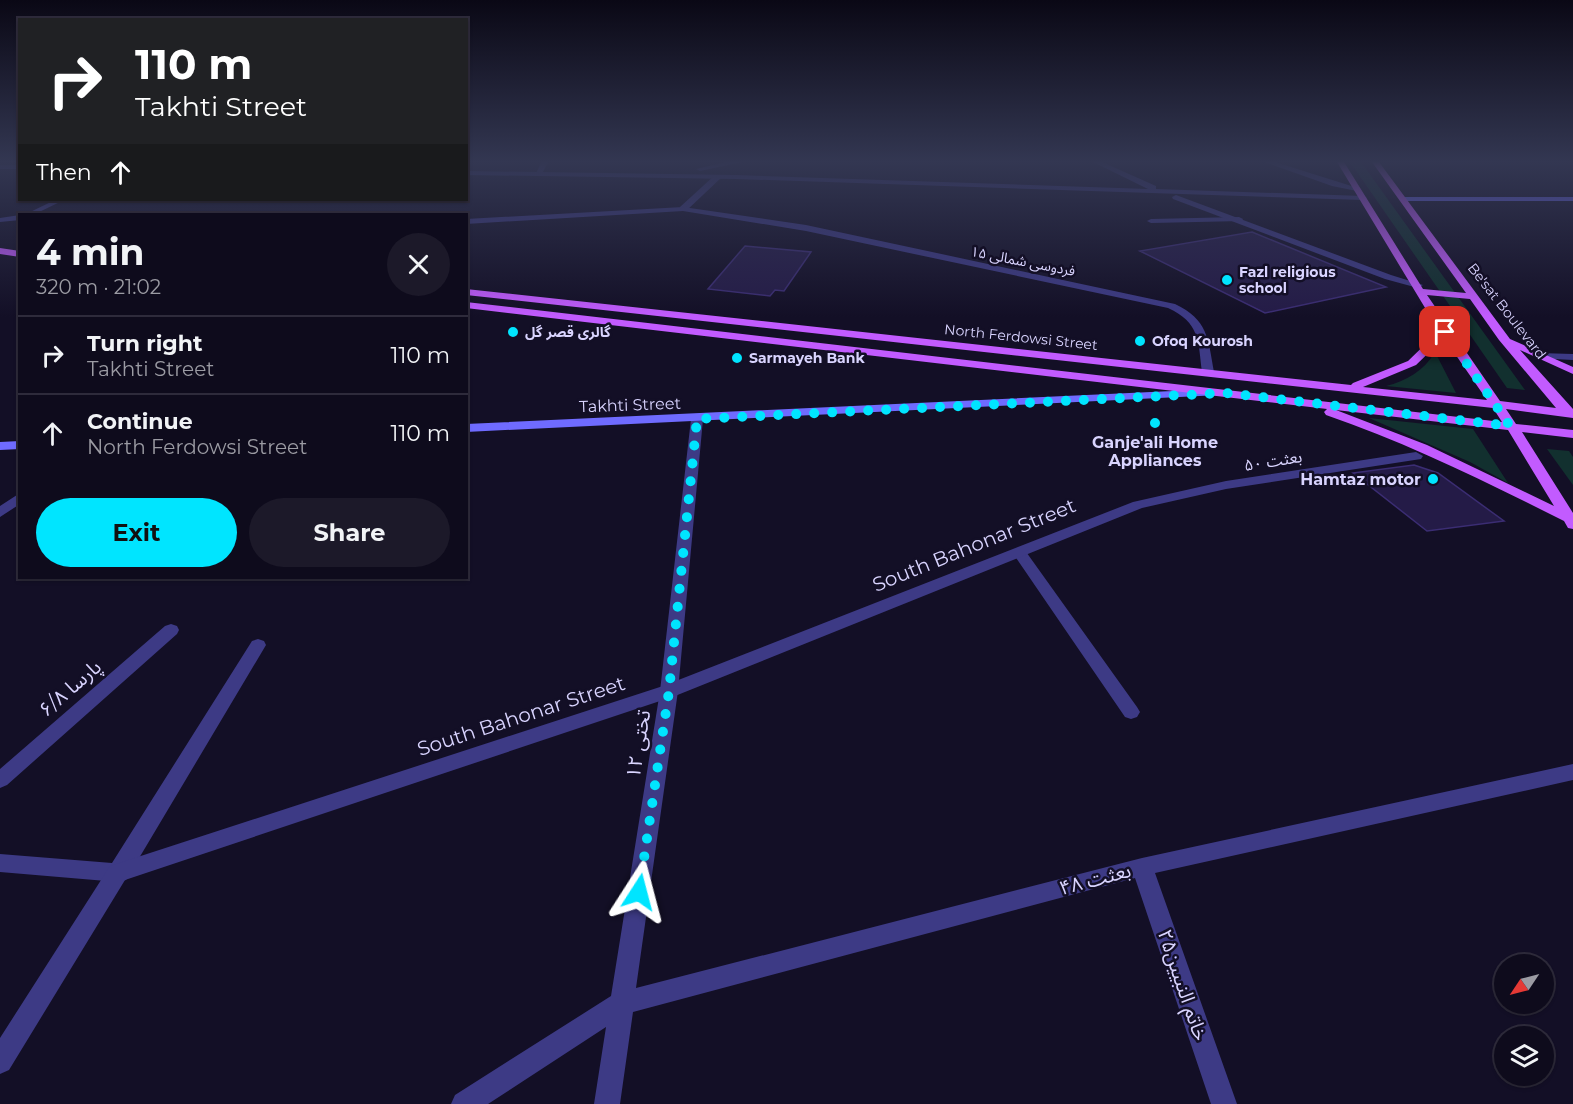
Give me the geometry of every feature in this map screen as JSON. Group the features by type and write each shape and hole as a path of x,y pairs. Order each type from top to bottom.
{"main road":[{"path":"1373,214 1445,332 1510,426 1571,522"},
{"name":"Be'sat Boulevard","path":"1414,214 1503,338 1571,415"},
{"path":"0,242 18,244"},
{"path":"0,251 18,254"},
{"path":"1420,289 1473,296"},
{"name":"North Ferdowsi Street","path":"468,292 1352,387 1494,403 1571,415"},
{"name":"North Ferdowsi Street","path":"468,305 1573,434"},
{"path":"1352,387 1412,363 1445,332"},
{"path":"1503,338 1573,371"},
{"name":"Takhti Street","path":"468,428 1226,393"},
{"path":"1295,401 1376,427 1420,445 1571,522"},
{"path":"0,446 18,445"}],"street":[{"name":"فردوسی شمالی ۱۵","path":"468,222 608,214"},
{"name":"فردوسی شمالی ۱۵","path":"712,214 806,228 1171,306 1187,313 1197,322 1208,372"},
{"path":"1224,214 1420,289"},
{"path":"0,220 18,217"},
{"path":"1151,221 1239,219"},
{"path":"1539,356 1573,357"},
{"name":"تختی ۱۲","path":"607,1104 669,691 697,419"},
{"name":"بعثت ۵۰","path":"1138,505 1257,480 1416,456"},
{"path":"0,513 18,499"},
{"name":"South Bahonar Street","path":"118,873 669,691 1138,505"},
{"path":"1019,552 1131,712"},
{"name":"پارسا ۶/۸","path":"0,780 171,630"},
{"path":"0,1061 258,645"},
{"name":"بعثت ۴۸","path":"464,1104 622,1004 1142,867 1573,772"},
{"path":"0,863 118,873"},
{"name":"خاتم النبیین۲۵","path":"1142,867 1224,1104"}],"green space":[{"path":"1386,214 1398,214 1525,390 1507,388"},
{"path":"1435,352 1456,393 1386,386 1414,374 1426,365"},
{"path":"1369,418 1473,429 1508,483 1470,462"},
{"path":"1547,449 1569,451 1573,457 1573,485"}],"building":[{"name":"Fazl religious school","path":"1252,232 1386,287 1265,313 1140,251"},
{"path":"745,246 811,252 784,291 775,290 770,296 708,289"},
{"path":"1414,465 1438,473 1504,521 1427,531 1353,473"}],"place":[{"name":"Fazl religious school","path":"1227,280"},
{"name":"گالری قصر گل","path":"513,332"},
{"name":"Ofoq Kourosh","path":"1140,341"},
{"name":"Sarmayeh Bank","path":"737,358"},
{"name":"Ganje'ali Home Appliances","path":"1155,423"},
{"name":"Hamtaz motor","path":"1433,479"}],"route":[{"path":"639,892 669,691 697,419 1226,393 1510,426 1445,332"}]}
